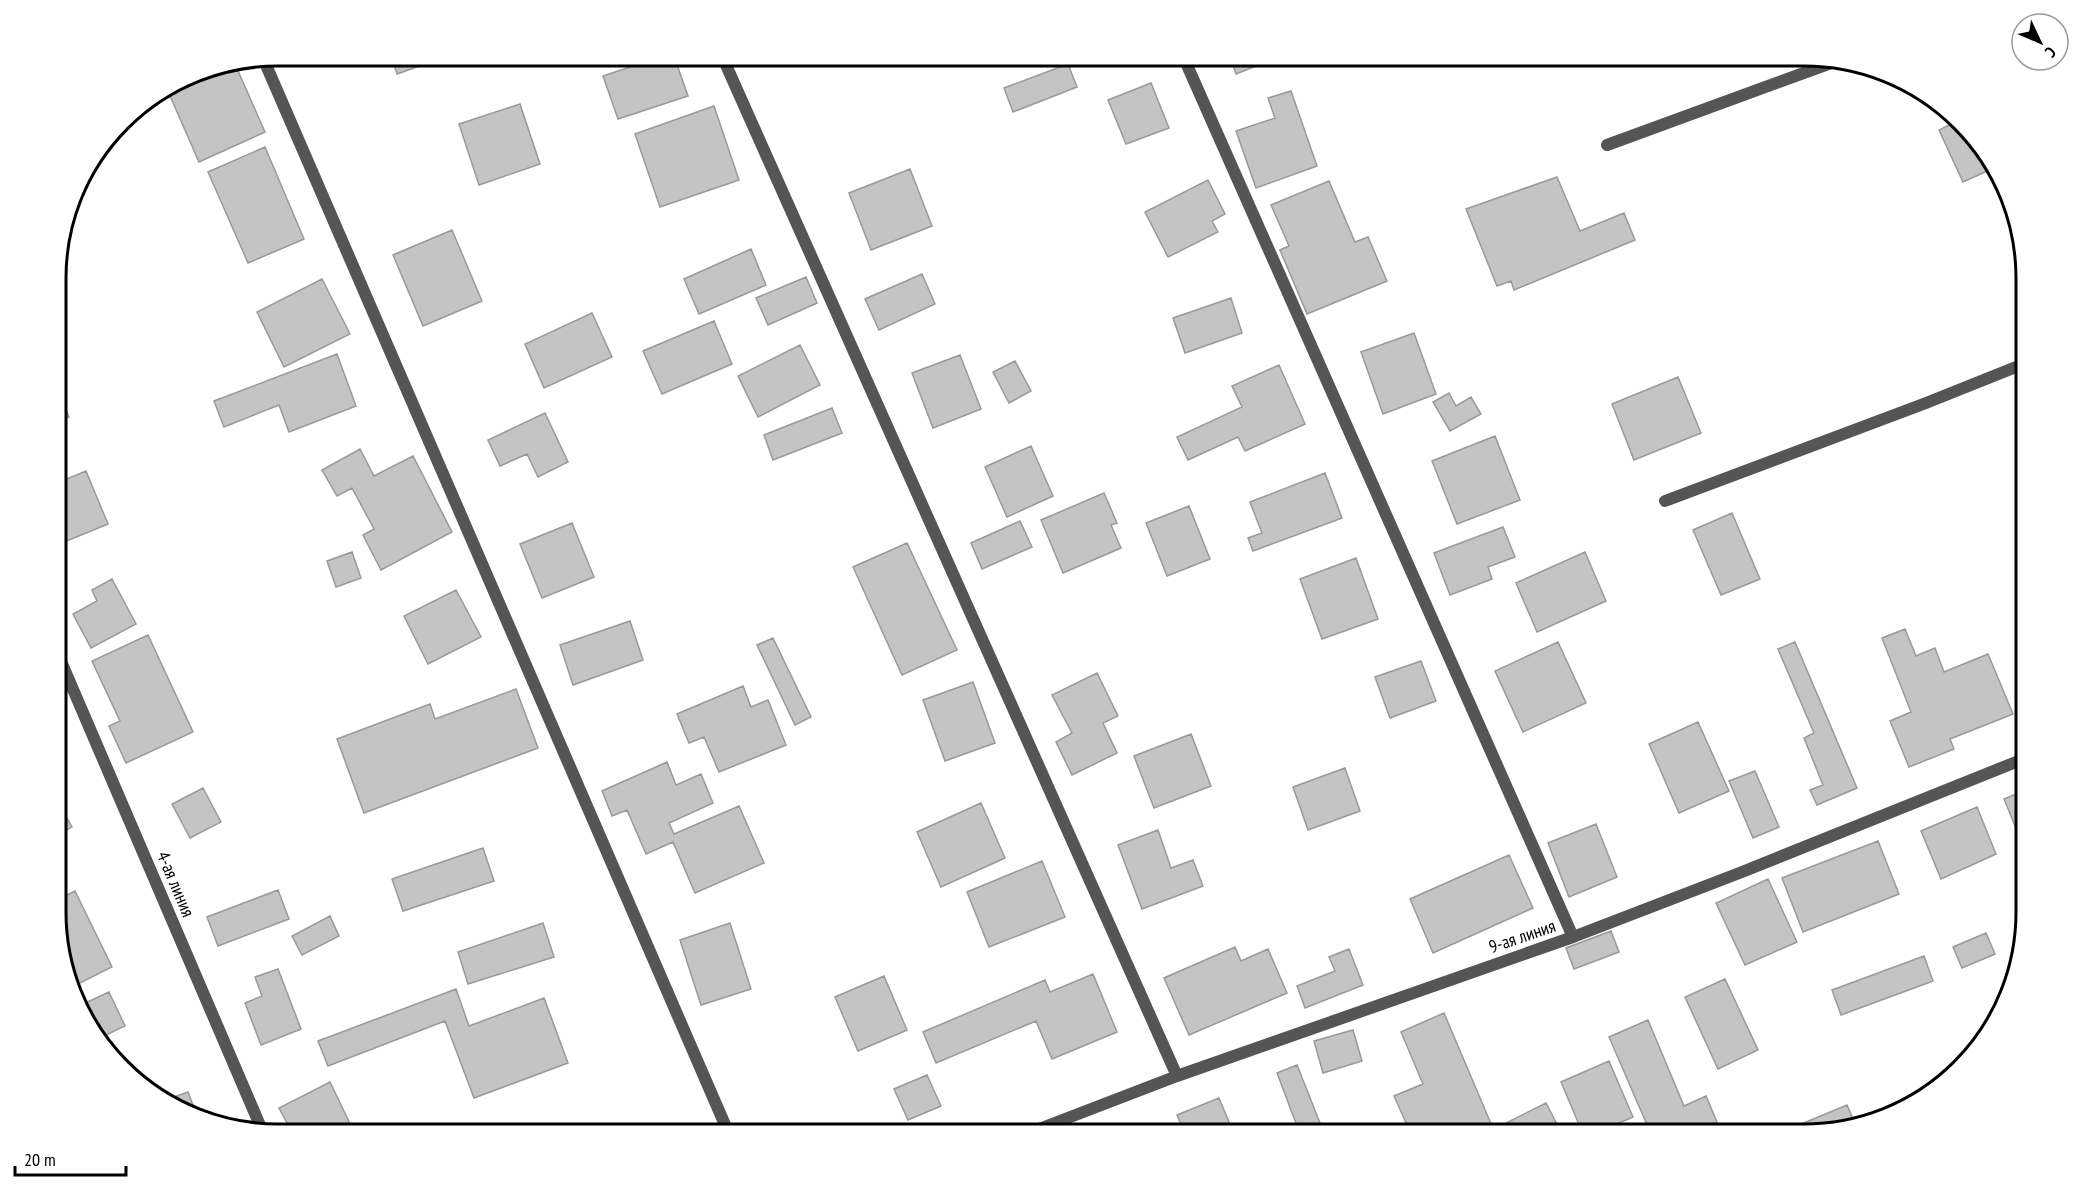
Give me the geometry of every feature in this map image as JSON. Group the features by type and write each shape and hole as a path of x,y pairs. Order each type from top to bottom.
{"street":[{"path":"266,66 725,1124"},
{"path":"726,66 1177,1076"},
{"path":"1187,66 1573,937"},
{"path":"1607,145 1821,66"},
{"path":"1665,501 2016,367"},
{"name":"4-ая линия","path":"66,673 259,1123"},
{"name":"9-ая линия","path":"1052,1124 1177,1076 1573,937 2016,762"}],"building":[{"path":"394,66 420,66 397,74"},
{"path":"633,66 678,66 688,96 618,119 603,76"},
{"path":"1063,66 1069,66 1077,87 1013,112 1004,88"},
{"path":"1233,66 1256,66 1236,74"},
{"path":"238,70 265,132 199,162 170,95 210,77"},
{"path":"1151,83 1169,128 1126,144 1108,100"},
{"path":"1291,91 1317,166 1256,188 1236,131 1275,118 1268,98"},
{"path":"520,104 540,164 479,185 459,124"},
{"path":"714,106 739,180 660,207 635,134"},
{"path":"1950,124 1987,171 1963,182 1939,130"},
{"path":"265,147 304,239 248,263 208,172"},
{"path":"910,169 932,226 871,250 849,193"},
{"path":"1557,177 1580,231 1624,213 1635,240 1514,290 1511,281 1497,286 1466,209"},
{"path":"1208,180 1225,214 1212,221 1218,232 1168,257 1145,212"},
{"path":"1329,181 1355,242 1368,237 1387,281 1307,314 1280,250 1289,246 1271,205"},
{"path":"452,230 482,301 423,326 393,255"},
{"path":"751,249 766,285 699,314 684,279"},
{"path":"922,274 935,304 879,330 865,299"},
{"path":"806,277 817,303 768,325 756,298"},
{"path":"322,279 350,334 284,367 257,312"},
{"path":"1231,298 1242,333 1185,353 1173,318"},
{"path":"592,313 612,357 544,388 525,344"},
{"path":"714,321 732,364 662,394 643,351"},
{"path":"1414,333 1436,394 1383,414 1361,352"},
{"path":"800,345 820,385 758,417 738,376"},
{"path":"337,354 356,406 289,432 279,405 224,427 214,401"},
{"path":"960,355 981,409 933,428 912,373"},
{"path":"1015,361 1031,391 1009,403 993,372"},
{"path":"1279,365 1305,424 1245,451 1238,437 1188,460 1177,437 1242,407 1232,386"},
{"path":"1678,377 1701,433 1634,460 1612,404"},
{"path":"1449,393 1456,406 1471,397 1481,414 1450,431 1433,402"},
{"path":"832,408 842,433 773,460 764,435"},
{"path":"545,413 568,462 538,477 527,454 500,466 488,440"},
{"path":"1495,436 1520,500 1457,524 1432,461"},
{"path":"1031,446 1053,496 1007,517 985,467"},
{"path":"360,449 374,476 413,456 452,532 381,570 363,535 374,529 352,488 337,496 322,470"},
{"path":"86,471 108,524 66,541 66,479"},
{"path":"1325,473 1342,518 1253,551 1248,538 1262,533 1250,502"},
{"path":"1104,493 1117,523 1111,525 1121,548 1063,573 1041,520"},
{"path":"1189,506 1210,559 1167,576 1146,523"},
{"path":"1732,513 1760,579 1721,595 1693,530"},
{"path":"1020,521 1032,547 982,569 971,543"},
{"path":"572,523 594,577 542,598 520,544"},
{"path":"1503,527 1515,557 1488,567 1492,579 1450,595 1434,553"},
{"path":"907,543 957,650 902,675 853,567"},
{"path":"352,552 361,578 336,587 327,561"},
{"path":"1585,552 1606,601 1537,632 1516,583"},
{"path":"1356,558 1378,619 1322,639 1300,579"},
{"path":"112,579 136,624 91,648 73,614 97,601 92,590"},
{"path":"456,590 481,637 428,664 404,616"},
{"path":"630,621 643,660 573,685 560,645"},
{"path":"1905,629 1916,656 1935,648 1944,672 1988,654 2013,714 1950,739 1954,749 1909,767 1890,721 1911,712 1882,638"},
{"path":"148,635 193,732 126,763 109,726 120,721 92,661"},
{"path":"773,638 811,717 795,725 757,645"},
{"path":"1558,642 1586,703 1523,732 1495,671"},
{"path":"1795,642 1857,788 1817,805 1810,790 1823,785 1804,738 1814,733 1778,649"},
{"path":"1421,661 1436,701 1390,718 1375,677"},
{"path":"1097,673 1118,716 1103,723 1117,753 1072,775 1056,742 1072,733 1052,695"},
{"path":"973,682 995,743 945,761 923,700"},
{"path":"743,686 751,707 768,700 786,745 719,772 704,737 689,743 677,714"},
{"path":"516,689 538,748 364,813 337,739 430,704 435,719"},
{"path":"1698,722 1729,791 1679,813 1649,744"},
{"path":"1191,734 1211,786 1154,808 1134,756"},
{"path":"667,762 676,785 701,774 713,803 669,823 674,834 739,806 764,863 695,893 673,842 646,854 627,810 612,816 602,791"},
{"path":"1345,768 1360,811 1308,830 1293,787"},
{"path":"1755,771 1779,827 1753,838 1729,781"},
{"path":"203,788 221,822 190,838 172,804"},
{"path":"2016,794 2016,828 2004,799"},
{"path":"981,803 1005,858 941,887 917,832"},
{"path":"1977,807 1996,854 1941,879 1921,831"},
{"path":"66,816 72,827 66,830"},
{"path":"1596,824 1617,877 1569,897 1548,843"},
{"path":"1158,830 1171,868 1193,860 1203,886 1142,909 1118,845"},
{"path":"1878,841 1899,894 1803,932 1782,878"},
{"path":"483,848 494,881 403,911 392,879"},
{"path":"1509,855 1533,908 1433,953 1410,899"},
{"path":"1042,861 1065,917 989,947 967,892"},
{"path":"1768,879 1797,942 1745,965 1716,903"},
{"path":"278,890 289,919 218,946 207,917"},
{"path":"75,891 112,967 78,984 70,954 66,926 66,896"},
{"path":"330,916 339,936 302,955 292,936"},
{"path":"543,923 554,957 468,984 458,952"},
{"path":"730,923 751,989 701,1005 680,940"},
{"path":"1611,931 1619,952 1574,969 1566,948"},
{"path":"1986,933 1995,954 1962,968 1953,947"},
{"path":"1235,947 1241,961 1268,949 1287,993 1189,1035 1164,978"},
{"path":"1349,949 1363,985 1305,1008 1297,986 1335,971 1329,957"},
{"path":"1924,956 1933,981 1841,1015 1832,990"},
{"path":"278,969 301,1029 261,1045 245,1003 262,996 255,977"},
{"path":"1093,974 1117,1032 1052,1059 1036,1021 936,1063 923,1032 1045,980 1050,992"},
{"path":"884,976 907,1030 858,1051 835,997"},
{"path":"1725,979 1758,1050 1718,1069 1685,997"},
{"path":"456,989 469,1026 544,998 568,1063 474,1098 445,1021 328,1066 318,1041"},
{"path":"109,992 125,1026 107,1036 86,1002"},
{"path":"1444,1013 1491,1124 1407,1124 1394,1096 1423,1084 1401,1032"},
{"path":"1648,1020 1684,1106 1706,1096 1717,1122 1712,1124 1647,1124 1609,1037"},
{"path":"1353,1030 1362,1061 1323,1073 1314,1041"},
{"path":"1609,1061 1633,1117 1617,1124 1579,1124 1561,1082"},
{"path":"1297,1065 1320,1124 1296,1124 1277,1073"},
{"path":"927,1075 941,1106 908,1120 894,1089"},
{"path":"330,1082 350,1124 288,1124 279,1108"},
{"path":"188,1092 193,1106 184,1102 174,1097"},
{"path":"1219,1098 1230,1124 1181,1124 1177,1115"},
{"path":"1546,1103 1557,1124 1504,1124"},
{"path":"1847,1105 1853,1118 1818,1124 1801,1124"}]}
